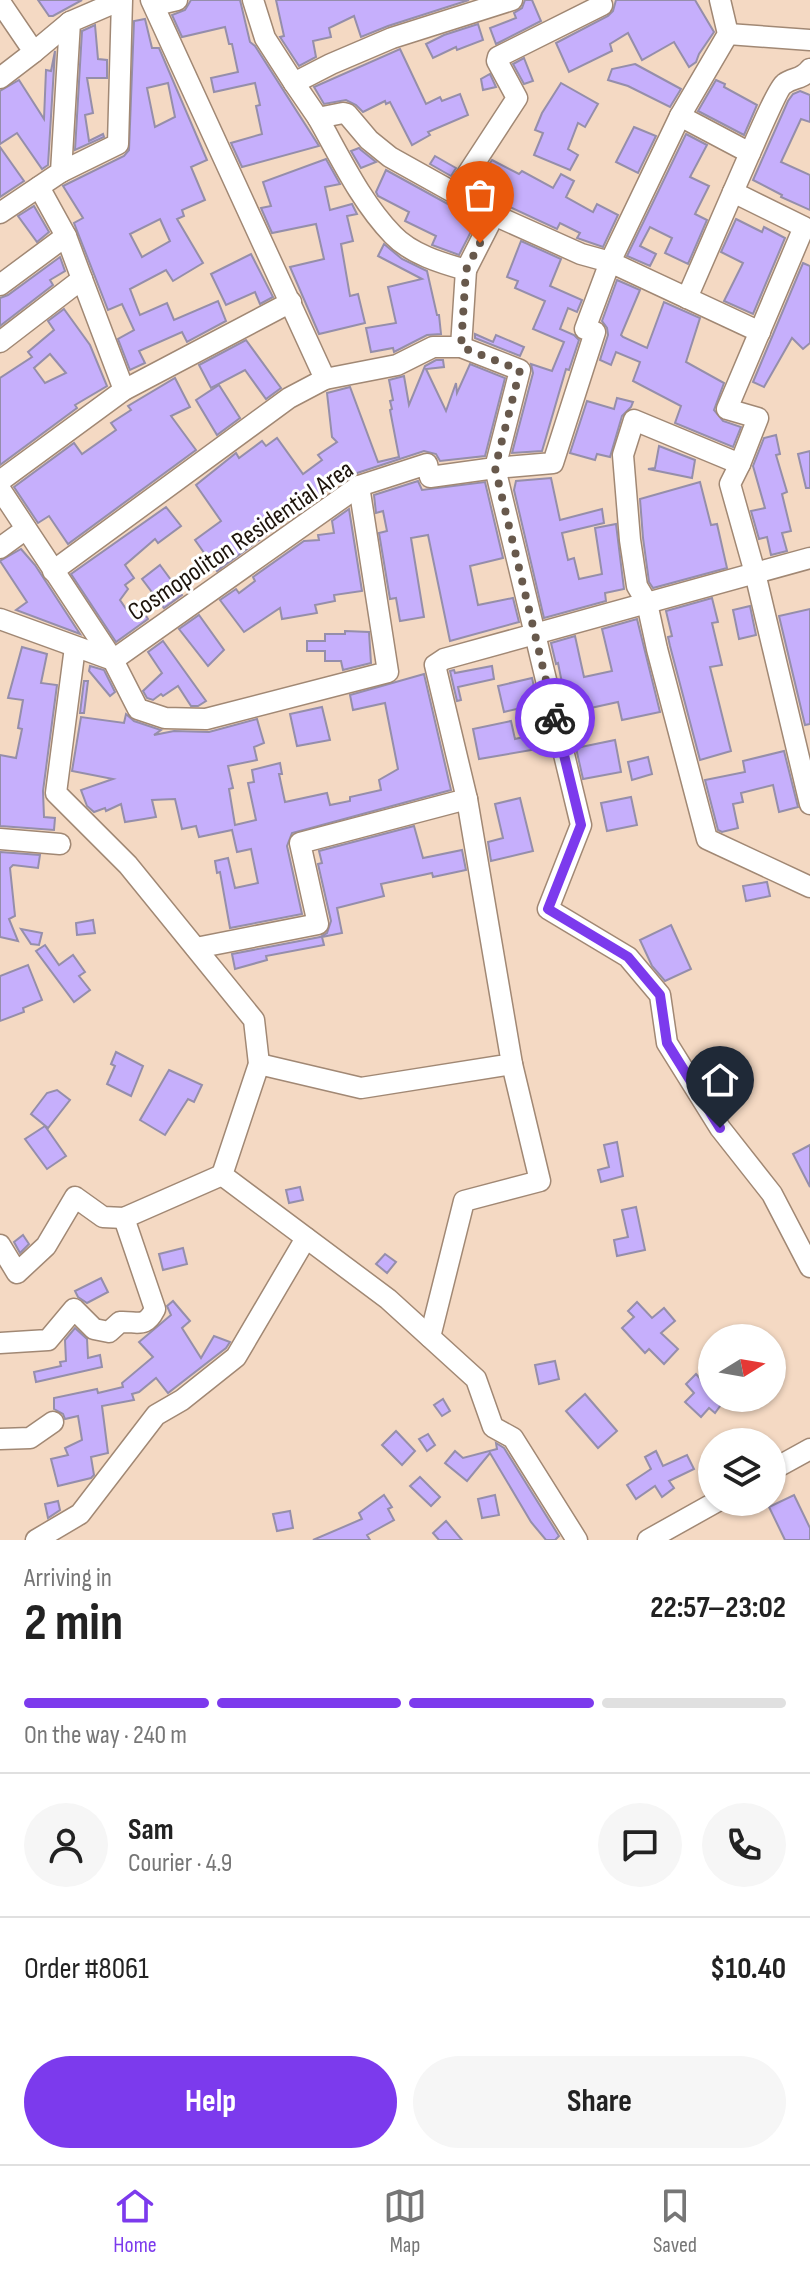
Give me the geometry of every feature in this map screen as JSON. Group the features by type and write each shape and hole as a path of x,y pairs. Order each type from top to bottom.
{"street":[{"path":"0,78 70,22 122,0 118,144 61,172 0,213"},
{"path":"151,0 160,4 177,0"},
{"path":"151,0 325,379"},
{"path":"253,0 265,38 318,118 358,189 394,237 431,259 466,270"},
{"path":"294,83 392,38 512,0"},
{"path":"495,468 553,463 595,332 585,329 610,262 680,116 728,34 720,0"},
{"path":"0,2 34,52"},
{"path":"455,193 517,98 497,61 498,57 605,2"},
{"path":"61,172 70,22"},
{"path":"728,34 810,40"},
{"path":"687,298 775,97 784,84 804,77 810,69"},
{"path":"318,118 347,114 369,140 390,157 494,215 581,254 610,262 760,332"},
{"path":"680,116 750,153"},
{"path":"39,187 66,236 124,390"},
{"path":"733,192 804,227 727,409 758,418 730,484 755,573 810,804"},
{"path":"461,347 466,270 494,215"},
{"path":"0,285 66,236"},
{"path":"0,342 82,279"},
{"path":"0,481 124,390 291,302"},
{"path":"53,571 289,398 325,379 397,365 433,347 461,347 520,370 495,468 581,825 548,909 628,957 660,995 667,1043 720,1128 772,1194 810,1267"},
{"path":"740,464 634,420 623,455 637,586 647,603 707,839 810,887"},
{"name":"Cosmopoliton Residential Area","path":"113,660 359,486 427,464 430,477 495,468"},
{"path":"0,489 113,660 138,709 165,718 206,719 388,672 359,486"},
{"path":"0,548 26,529"},
{"path":"430,1337 464,1201 540,1181 512,1064 467,799 435,665 444,659 810,558"},
{"path":"0,619 113,660"},
{"path":"0,1245 9,1269 46,1246 75,1197 103,1217 124,1218 222,1175 259,1064 254,1020 128,865 56,793 75,647"},
{"path":"196,948 318,924 300,843 467,799"},
{"path":"0,839 60,844"},
{"path":"259,1064 361,1088 512,1064"},
{"path":"222,1175 388,1299 476,1379 493,1427 513,1438 577,1540"},
{"path":"0,1343 48,1340 74,1309 94,1329 109,1332 120,1322 139,1325 150,1318 155,1309 124,1218"},
{"path":"36,1540 80,1514 156,1415 182,1400 236,1357 306,1238"},
{"path":"0,1439 30,1438 53,1422"},
{"path":"786,1462 810,1449"},
{"path":"648,1540 698,1512"}],"building":[{"path":"38,0 82,0 49,16"},
{"path":"191,0 240,0 250,42 319,146 242,167 231,143 262,134 255,83 214,92 211,78 238,72 232,44 229,44 225,27 182,37 172,15 185,10"},
{"path":"276,0 469,0 361,37 354,16 329,28 331,37 313,41 316,57 299,66 280,37 284,36"},
{"path":"525,0 532,0 541,21 496,44 490,28 516,18 514,13 522,8"},
{"path":"616,0 695,0 714,32 696,62 689,67 674,42 642,60 628,33 610,44 612,51 569,72 556,43 608,16"},
{"path":"145,19 152,48 159,48 207,160 191,167 205,200 182,210 184,216 177,219 203,263 173,281 166,270 130,289 140,315 167,303 174,320 218,301 226,321 187,342 182,332 139,351 145,363 130,370 118,339 134,330 122,304 108,310 74,223 83,218 63,186 124,156 129,150 134,21","holes":["168,83 175,117 155,127 147,88","160,219 170,241 142,257 130,234"]},
{"path":"478,24 483,40 457,50 456,47 433,58 426,44"},
{"path":"95,25 98,59 107,60 107,78 87,78 93,113 85,115 89,141 103,134 104,137 75,150 82,31"},
{"path":"400,49 426,104 440,97 442,101 460,94 468,115 428,132 430,135 412,145 390,102 386,104 385,101 363,112 346,100 324,104 314,87"},
{"path":"55,51 48,165 42,169 17,133 0,144 0,91 19,80 44,119 46,70 51,71"},
{"path":"524,58 533,81 524,84 513,64"},
{"path":"635,64 681,89 670,107 628,86 608,80 612,69"},
{"path":"490,74 496,87 483,90 481,79"},
{"path":"716,80 757,105 744,135 698,111"},
{"path":"561,83 598,104 585,127 578,123 568,149 578,155 570,170 534,155 543,133 535,130"},
{"path":"800,91 810,95 810,122 801,119 781,162 810,175 810,210 753,180 788,101"},
{"path":"634,127 656,136 638,173 616,162"},
{"path":"686,134 707,145 690,177 709,186 695,214 707,220 688,264 665,253 672,238 650,227 640,246 656,254 650,266 627,256"},
{"path":"0,147 24,181 0,197"},
{"path":"359,148 376,162 361,168 351,151"},
{"path":"435,156 456,168 451,176 430,164"},
{"path":"326,159 340,184 325,187 330,210 352,204 357,214 347,216 353,241 341,244 350,296 358,294 365,323 319,334 290,267 324,259 316,224 272,233 261,208 271,206 263,182"},
{"path":"492,160 519,174 522,171 553,188 561,174 574,181 566,197 593,212 597,204 618,215 603,247 577,238 580,233 560,223 557,229 486,196 490,190 477,182"},
{"path":"386,170 477,220 459,255 432,245 436,236 405,221 409,212 378,196 376,192"},
{"path":"34,206 49,232 37,242 18,216"},
{"path":"736,219 762,232 764,227 785,238 753,314 724,301 743,263 721,252"},
{"path":"521,241 561,259 550,286 582,300 577,312 568,308 560,329 579,340 569,370 566,369 542,451 512,453 533,373 531,364 552,371 564,342 533,329 545,301 515,288 518,281 507,277"},
{"path":"384,244 402,259 427,271 441,334 427,335 394,352 393,348 371,352 366,328 396,323 388,287 422,279 378,256"},
{"path":"251,254 273,297 260,304 255,292 226,305 211,274"},
{"path":"60,257 65,271 50,280 53,285 0,326 0,298"},
{"path":"803,263 810,266 810,343 803,349 792,338 764,387 753,382"},
{"path":"617,280 640,290 621,335 647,348 664,302 700,318 686,362 724,383 714,410 723,421 741,427 733,447 675,423 681,406 633,381 640,362 616,352 611,365 600,360 608,335 602,321"},
{"path":"64,309 90,345 107,386 75,405 77,408 0,465 0,378 32,357 28,352 54,330 48,321","holes":["50,354 66,373 45,383 34,368"]},
{"path":"475,334 493,342 496,335 524,347 520,356 475,338"},
{"path":"246,340 281,388 266,399 245,370 211,388 199,365"},
{"path":"443,360 444,367 426,369 446,411 456,383 457,393 470,364 505,378 485,456 440,461 436,454 424,451 354,474 352,472 217,571 195,540 221,521 196,485 236,453 239,458 262,441 266,446 277,438 303,474 322,460 318,455 337,442 332,437 327,393 350,387 378,462 399,457 390,410 390,401 393,400 389,380 404,376 409,405 425,366"},
{"path":"175,378 190,407 171,416 196,450 68,544 49,516 38,523 14,487 74,443 82,454 116,430 111,423 131,410 128,406"},
{"path":"219,385 240,418 217,435 196,400"},
{"path":"617,398 633,402 622,416 610,457 597,454 595,460 570,453 587,401 614,409"},
{"path":"776,435 780,454 776,455 787,492 782,494 791,531 782,533 787,551 771,555 767,537 759,539 751,511 765,508 753,466 764,438"},
{"path":"659,446 695,460 692,478 648,469 655,468"},
{"path":"810,451 810,488 806,488 798,454"},
{"path":"551,478 560,520 602,509 604,523 562,533 568,560 574,558 579,579 602,574 595,528 616,524 624,589 605,593 606,601 544,618 514,490 516,481"},
{"path":"418,481 422,490 485,482 503,558 470,566 478,605 513,598 519,622 450,641 428,535 411,538 424,617 400,621 396,598 390,599 379,533 387,531 383,511 376,513 374,495"},
{"path":"700,482 711,525 717,524 727,568 653,588 649,582 640,499"},
{"path":"166,507 181,526 158,543 155,539 125,565 134,578 125,585 128,589 120,600 133,619 143,611 148,619 116,642 71,574"},
{"path":"349,509 362,591 334,595 335,601 315,605 317,613 282,619 280,608 244,632 220,600 236,589 239,593 255,581 253,577 304,541 319,540 318,535 334,533 332,521"},
{"path":"21,549 80,634 16,610 27,602 0,561"},
{"path":"160,565 182,595 164,608 142,579"},
{"path":"712,598 718,622 712,623 722,665 710,667 731,751 700,760 670,646 668,637 672,636 666,611"},
{"path":"750,606 756,635 739,639 733,610"},
{"path":"810,609 810,724 805,725 779,616"},
{"path":"199,615 224,650 208,666 179,629"},
{"path":"637,619 660,712 622,720 618,702 568,713 551,643 575,636 584,677 612,671 602,629"},
{"path":"345,631 369,632 371,663 343,670 341,661 325,661 325,651 307,651 307,641 325,641 325,634 345,634"},
{"path":"163,641 206,701 198,706 191,706 178,686 153,700 147,698 143,691 162,673 148,652"},
{"path":"22,647 47,654 41,683 57,685 43,791 44,817 55,818 54,830 0,826 0,755 16,758 22,729 18,728 23,700 8,698"},
{"path":"90,666 104,670 115,692 110,696 89,671"},
{"path":"492,666 494,679 458,687 461,700 457,701 450,671 454,670 455,673"},
{"path":"424,674 451,790 292,833 287,846 302,914 230,928 220,872 217,873 215,861 228,858 235,888 258,883 251,849 237,852 232,830 199,837 196,826 182,829 175,799 152,800 156,817 144,819 125,822 121,804 106,811 105,808 94,812 87,806 81,790 113,779 72,771 81,717 124,723 126,714 134,721 161,730 154,735 174,731 209,732 257,719 264,743 254,747 257,760 228,766 235,825 256,820 248,783 254,782 252,770 280,763 285,802 327,793 330,805 350,801 350,797 381,790 379,780 398,769 385,703 353,710 350,695"},
{"path":"532,678 538,704 504,712 498,686"},
{"path":"84,681 88,681 84,713 80,713"},
{"path":"322,707 330,740 297,746 290,714"},
{"path":"511,721 515,739 545,732 549,747 479,759 473,729"},
{"path":"615,740 621,772 583,779 576,748"},
{"path":"784,751 798,807 779,812 773,785 741,793 743,802 733,804 738,828 718,830 705,780 745,772 743,761"},
{"path":"648,757 652,774 632,780 628,762"},
{"path":"631,797 637,825 607,831 601,803"},
{"path":"520,798 533,851 491,861 488,842 503,838 495,804"},
{"path":"414,826 423,858 462,850 466,870 433,877 432,873 381,884 384,896 337,908 342,933 322,937 324,945 266,956 267,960 235,969 232,954 327,933 331,921 318,864 322,863 319,851"},
{"path":"0,852 40,855 38,868 13,865 10,868 15,916 9,919 18,941 0,937"},
{"path":"767,882 770,896 746,901 743,886"},
{"path":"93,920 95,933 77,935 76,923"},
{"path":"671,925 691,969 665,981 652,966 640,940"},
{"path":"21,929 42,933 39,945 31,944"},
{"path":"45,945 59,965 73,955 85,972 79,976 90,990 74,1002 36,951"},
{"path":"28,965 42,1000 23,1008 24,1012 0,1021 0,976"},
{"path":"116,1052 143,1066 131,1096 107,1084 115,1066 111,1064"},
{"path":"169,1070 202,1085 194,1102 188,1099 165,1135 140,1120"},
{"path":"57,1090 70,1100 48,1128 31,1114 47,1093"},
{"path":"45,1126 66,1156 47,1169 25,1139"},
{"path":"617,1142 623,1176 601,1182 598,1170 609,1167 604,1145"},
{"path":"810,1145 810,1187 793,1154"},
{"path":"300,1187 303,1200 289,1203 286,1190"},
{"path":"636,1207 645,1250 617,1256 614,1240 628,1237 622,1210"},
{"path":"23,1235 29,1244 20,1253 14,1242"},
{"path":"183,1248 187,1264 163,1270 159,1254"},
{"path":"385,1254 396,1262 387,1273 376,1264"},
{"path":"101,1278 108,1292 87,1303 78,1297 75,1291"},
{"path":"173,1301 190,1321 182,1328 201,1358 214,1336 230,1342 168,1393 156,1378 132,1394 134,1400 102,1406 108,1453 91,1457 94,1475 91,1478 58,1486 51,1459 68,1455 65,1448 82,1440 78,1416 65,1419 54,1409 54,1398 123,1387 122,1383 153,1357 139,1342 171,1315 167,1306"},
{"path":"637,1302 652,1318 664,1308 675,1321 661,1333 678,1349 664,1364 649,1349 645,1353 622,1328 634,1317 628,1311"},
{"path":"75,1328 87,1339 88,1358 100,1355 102,1367 36,1382 34,1372 61,1366 60,1362 66,1361 65,1340"},
{"path":"555,1361 559,1379 539,1384 535,1365"},
{"path":"696,1374 698,1376 698,1412 705,1412 701,1417 685,1402 694,1393 686,1384"},
{"path":"585,1394 617,1431 598,1448 566,1411"},
{"path":"443,1399 450,1411 442,1416 434,1405"},
{"path":"396,1431 415,1451 402,1465 382,1445"},
{"path":"428,1434 435,1445 427,1451 419,1439"},
{"path":"496,1443 504,1448 559,1536 555,1540 546,1540 531,1522 490,1453 467,1481 445,1463 455,1451 463,1458 497,1449"},
{"path":"656,1451 663,1466 687,1455 694,1469 669,1481 674,1488 662,1497 655,1486 636,1499 627,1485 651,1469 645,1457"},
{"path":"420,1477 440,1497 431,1506 410,1486"},
{"path":"384,1495 392,1507 388,1509 394,1520 367,1535 370,1540 313,1540 362,1519 359,1513"},
{"path":"495,1495 499,1515 482,1518 478,1499"},
{"path":"794,1495 810,1528 810,1540 785,1540 773,1516 786,1516 786,1499"},
{"path":"58,1501 60,1510 48,1518 45,1504"},
{"path":"290,1511 293,1528 277,1531 273,1514"},
{"path":"446,1521 462,1540 439,1540 433,1533"}],"way so far":[{"path":"480,243 466,270 461,347 520,370 495,468 555,718"}],"route":[{"path":"555,718 581,825 548,909 628,957 660,995 667,1043 720,1128"}]}
